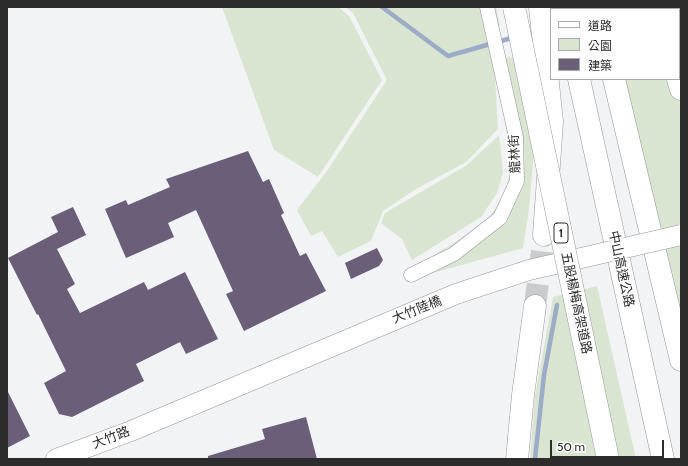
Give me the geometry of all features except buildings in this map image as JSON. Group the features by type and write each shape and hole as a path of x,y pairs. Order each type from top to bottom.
{"highway":[{"name":"五股楊梅高架道路","path":"514,7 608,459"},
{"path":"540,7 552,122 544,235"},
{"name":"中山高速公路","path":"580,80 663,459"},
{"path":"614,80 681,360"},
{"path":"517,459 523,395 535,306"}],"main road":[{"name":"大竹陸橋","path":"164,416 456,294 529,270 681,235"},
{"name":"大竹路","path":"56,459 130,431 164,416"}],"street":[{"name":"龍林街","path":"411,275 454,254 500,218 517,181 516,137 487,7"}],"green space":[{"path":"222,7 338,7 349,16 382,80 318,177 274,150"},
{"path":"345,7 496,7 500,26 487,34 494,60 498,129 466,162 416,189 383,211 371,241 338,257 322,231 311,236 297,210 327,171 387,80 353,13"},
{"path":"681,7 681,319 624,80 680,80 680,8 608,8"},
{"path":"530,56 535,139 529,209 523,248 418,277 415,267 487,221 505,194 510,173 500,58"},
{"path":"499,135 503,173 497,193 481,217 412,260 402,239 381,223 385,213 467,165"},
{"path":"597,286 636,459 530,459 535,396 553,297"}],"waterway":[{"path":"382,7 448,56 515,37"},
{"path":"535,459 544,375 557,305"}],"tunnel":[{"path":"535,306 544,235"}]}
